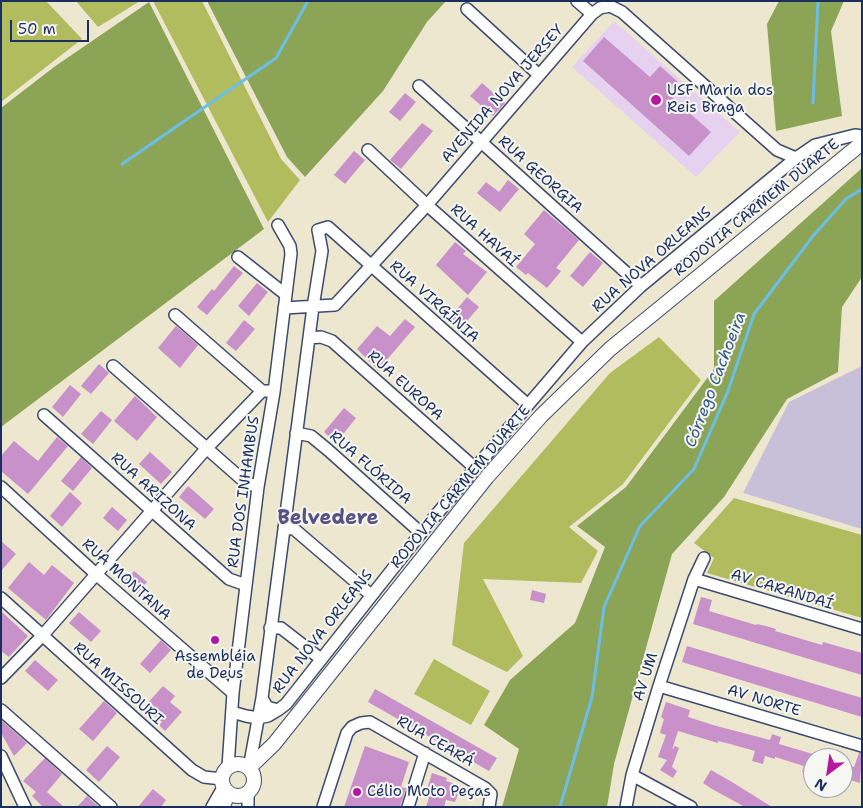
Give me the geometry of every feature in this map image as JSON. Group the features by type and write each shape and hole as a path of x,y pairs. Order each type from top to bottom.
{"street":[{"path":"577,1 592,14 605,6 614,7 622,12 777,150 796,158"},
{"path":"466,9 539,76"},
{"name":"AVENIDA NOVA JERSEY","path":"284,308 336,305 427,205 592,14"},
{"name":"RUA GEORGIA","path":"419,86 640,286"},
{"name":"RUA NOVA ORLEANS","path":"262,698 267,707 278,710 286,704 421,533 528,405 582,342 640,286 796,158 815,145 855,135 862,136"},
{"name":"RODOVIA CARMEM DUARTE","path":"234,788 252,787 252,774 274,744 481,484 541,416 610,349 862,143"},
{"name":"RUA HAVAÍ","path":"368,150 427,205 582,342"},
{"name":"RUA DOS INHAMBUS","path":"234,788 233,693 258,487 274,392 291,254 290,246 278,225"},
{"name":"RUA VIRGÍNIA","path":"313,307 322,251 318,230 328,227 528,405"},
{"path":"238,257 285,294"},
{"path":"252,774 313,307"},
{"path":"175,315 262,390 274,392"},
{"name":"RUA EUROPA","path":"309,338 321,337 332,341 475,468"},
{"path":"113,366 245,482 258,487"},
{"path":"1,678 42,636 206,449 262,390"},
{"name":"RUA ARIZONA","path":"44,415 229,579 246,584"},
{"name":"RUA FLÓRIDA","path":"296,433 311,436 421,533"},
{"name":"RUA MONTANA","path":"1,487 96,574 233,693"},
{"path":"284,528 294,529 371,596"},
{"name":"AV UM","path":"626,807 632,775 659,686 694,579 704,558"},
{"name":"AV CARANDAÍ","path":"694,579 862,630"},
{"name":"RUA MISSOURI","path":"1,598 192,770 204,777 234,788"},
{"path":"270,628 281,628 321,659"},
{"name":"AV NORTE","path":"659,686 862,746"},
{"path":"1,710 111,807"},
{"path":"232,712 258,718 268,716 278,710"},
{"name":"RUA CEARÁ","path":"323,807 347,733 352,727 361,722 370,722 485,788 491,794 489,807"},
{"path":"408,807 425,753"},
{"path":"1,756 25,807"},
{"path":"232,807 234,764 241,764 252,774"},
{"path":"632,775 691,807"},
{"path":"212,807 234,788"},
{"path":"223,807 234,788"}],"shaded area":[{"name":"USF Maria dos Reis Braga","path":"614,21 740,132 696,177 572,67"},
{"path":"862,366 862,529 743,493 789,402"}],"green space":[{"path":"1,1 46,1 82,39 1,102"},
{"path":"76,1 140,1 98,27"},
{"path":"153,1 202,1 281,159 300,180 268,222"},
{"path":"207,1 446,1 427,22 383,91 305,177 287,157"},
{"path":"779,1 844,1 831,31 842,116 776,131 767,24"},
{"path":"149,2 264,229 1,427 1,108 54,67"},
{"path":"862,168 862,277 842,307 838,372 787,399 724,497 672,554 614,764 607,807 502,807 519,749 484,725 510,680 575,623 605,547 577,526 626,487 714,369 714,301"},
{"path":"659,337 701,380 623,484 569,527 598,551 581,583 483,579 523,656 507,672 452,645 464,543 610,373"},
{"path":"734,498 862,535 862,618 707,573 714,558 694,543"},
{"path":"434,659 490,691 471,725 414,694"}],"building":[{"path":"604,37 650,77 660,66 678,82 667,93 711,132 689,156 583,61"},
{"path":"482,83 505,103 493,116 470,96"},
{"path":"405,93 416,102 400,121 389,112"},
{"path":"422,123 433,131 401,169 390,160"},
{"path":"354,151 365,160 345,184 334,175"},
{"path":"508,180 519,189 500,212 477,193 486,182 499,192"},
{"path":"544,210 579,240 556,268 561,271 547,288 528,273 526,275 516,267 535,244 524,234"},
{"path":"455,242 466,251 463,254 487,272 468,295 436,265"},
{"path":"590,252 603,263 583,287 570,276"},
{"path":"234,266 243,273 207,315 197,307 212,289 214,291"},
{"path":"257,283 268,292 249,316 238,306"},
{"path":"467,297 479,307 461,328 449,319"},
{"path":"405,319 415,327 378,370 357,349 377,326 390,336"},
{"path":"244,320 255,329 236,351 226,343"},
{"path":"176,326 198,345 180,368 158,348"},
{"path":"99,364 109,373 91,394 81,386"},
{"path":"70,385 81,394 63,417 52,407"},
{"path":"135,396 157,417 137,441 114,421"},
{"path":"344,408 356,418 336,443 324,432"},
{"path":"101,411 112,420 93,444 81,434"},
{"path":"57,437 68,446 28,494 1,471 1,456 14,441 38,461"},
{"path":"150,452 172,472 161,484 139,464"},
{"path":"81,457 92,468 73,491 61,481"},
{"path":"188,486 214,509 205,519 179,497"},
{"path":"70,492 82,503 62,527 50,516"},
{"path":"112,507 127,520 118,531 103,518"},
{"path":"1,541 16,554 1,571"},
{"path":"29,562 44,575 52,565 74,583 46,620 8,588"},
{"path":"134,571 147,582 137,594 123,582"},
{"path":"532,590 546,594 544,603 530,600"},
{"path":"701,597 712,600 709,611 776,629 775,631 822,645 823,642 862,653 862,675 693,624"},
{"path":"1,611 28,636 9,657 1,651"},
{"path":"79,612 101,631 91,642 69,623"},
{"path":"161,640 171,650 150,673 140,664"},
{"path":"687,646 862,698 862,717 682,662"},
{"path":"35,660 58,680 48,691 25,671"},
{"path":"163,686 175,696 170,702 182,712 165,731 159,725 162,722 144,707"},
{"path":"375,689 497,758 489,771 368,702"},
{"path":"104,701 117,713 93,741 79,729"},
{"path":"666,702 690,710 688,717 713,725 770,740 772,734 781,737 779,744 803,751 803,766 775,757 775,759 765,756 763,764 752,761 755,751 718,741 718,743 678,731 672,750 675,746 679,748 672,767 677,771 673,778 660,770 667,760 658,757 666,735 660,733 664,719 661,717"},
{"path":"1,720 27,743 14,756 1,733"},
{"path":"107,746 120,757 99,782 86,770"},
{"path":"365,746 409,762 401,787 406,788 400,807 344,807"},
{"path":"859,753 862,753 860,783 853,781 854,767"},
{"path":"45,758 62,774 47,792 64,807 43,807 32,796 36,792 23,781"},
{"path":"711,770 772,807 745,807 712,789 703,783"},
{"path":"432,773 447,778 446,781 461,786 455,802 446,800 444,807 426,807 429,798 425,796"},
{"path":"153,789 166,800 161,807 138,807"},
{"path":"87,796 99,807 77,807"}],"waterway":[{"path":"122,164 276,58 308,1"},
{"name":"Córrego Cachoeira","path":"813,103 818,1"},
{"name":"Córrego Cachoeira","path":"560,807 592,697 604,607 640,526 694,469 728,391 754,314 813,236 846,199 862,189"}],"place":[{"name":"USF Maria dos Reis Braga","path":"656,100"},
{"name":"Assembléia de Deus","path":"215,640"},
{"name":"Célio Moto Peças","path":"357,792"}],"district":[{"name":"Belvedere","path":"328,519"}]}
